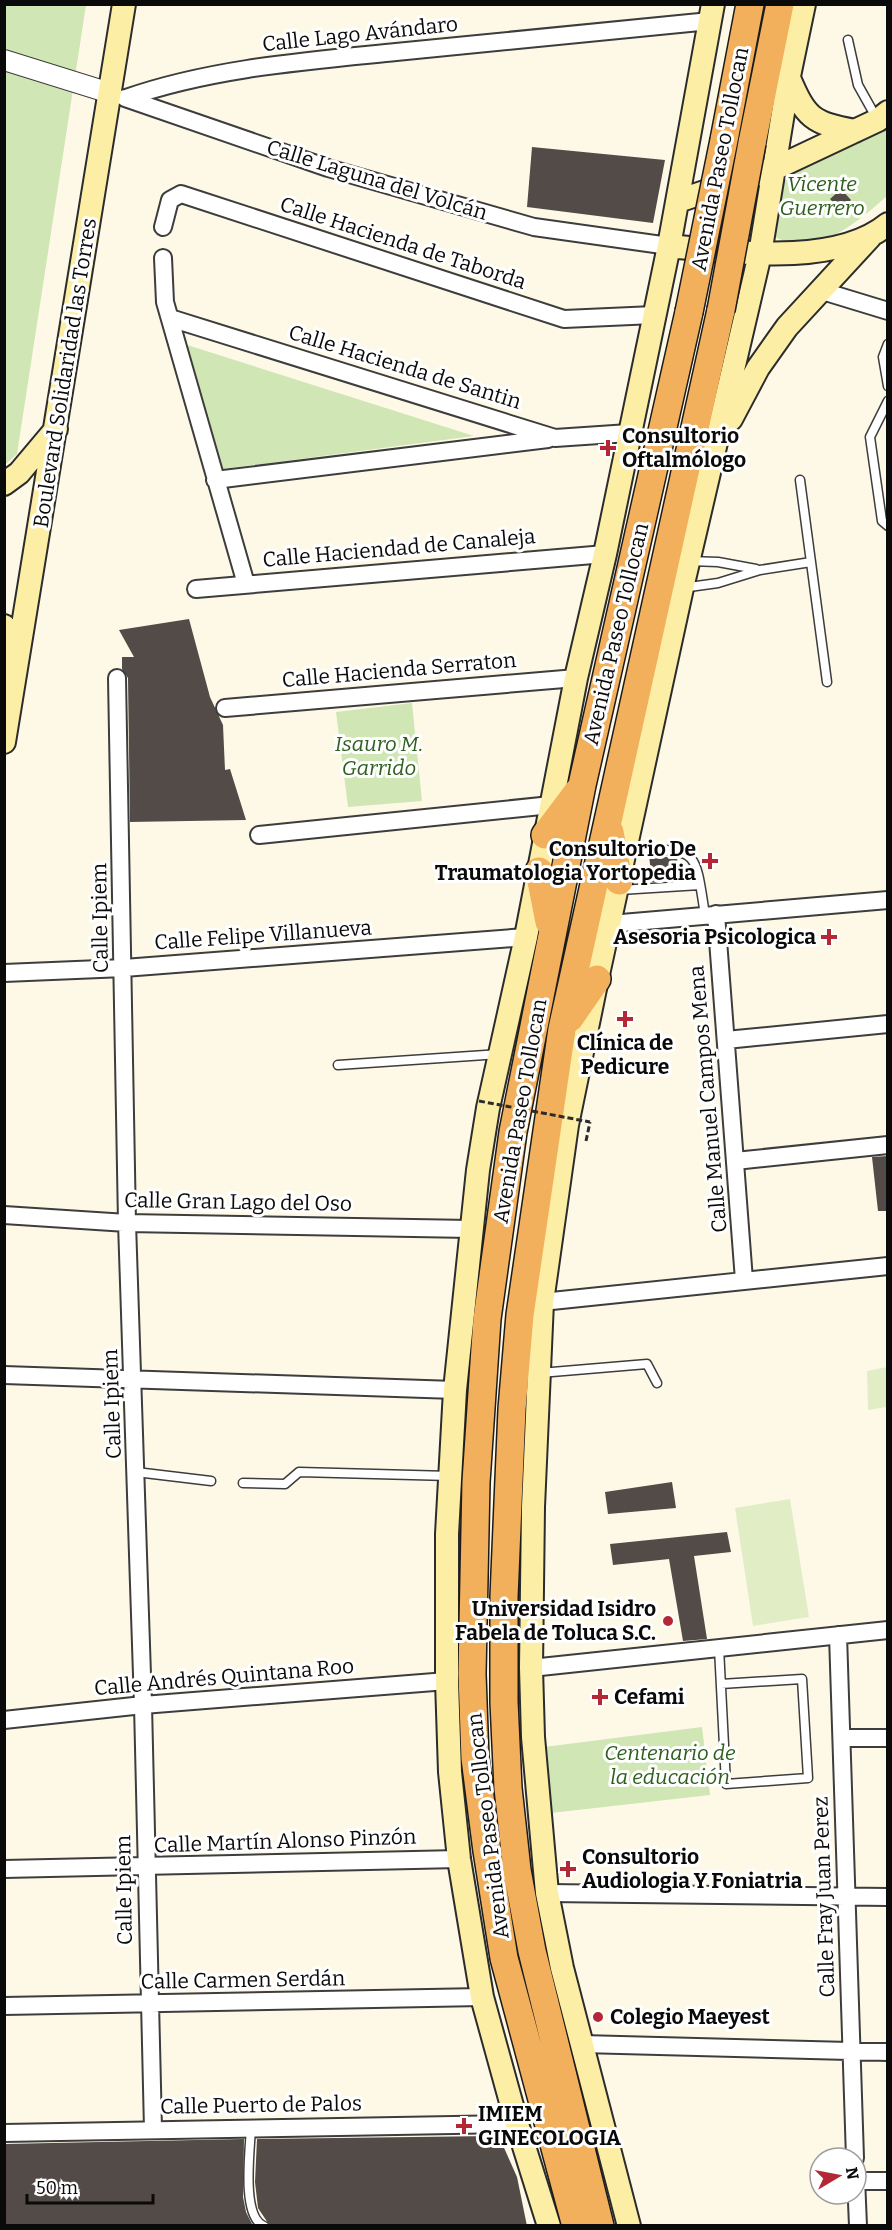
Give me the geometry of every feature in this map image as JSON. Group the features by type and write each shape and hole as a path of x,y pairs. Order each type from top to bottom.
{"highway":[{"name":"Avenida Paseo Tollocan","path":"576,2226 504,1958 475,1758 472,1674 476,1482 487,1319 539,937 582,785 689,312 750,4"},
{"name":"Avenida Paseo Tollocan","path":"600,2226 532,1951 516,1870 508,1788 504,1702 508,1493 519,1326 543,1142 562,1029 721,310 780,4"},
{"path":"545,835 582,785"},
{"path":"608,820 618,886"},
{"path":"539,871 539,937"},
{"path":"562,1029 597,979"}],"main road":[{"name":"Boulevard Solidaridad las Torres","path":"4,742 56,429 118,95 124,4"},
{"path":"629,2226 582,2044 547,1893 532,1737 533,1507 542,1302 567,1125 682,588 717,447 760,254 776,168 789,76 804,4"},
{"name":"Avenida Paseo Tollocan","path":"539,871 576,678 605,554 669,246 711,13"},
{"path":"789,76 802,109 830,126 855,131"},
{"path":"678,201 776,168 883,116"},
{"path":"717,447 758,368 787,327 819,290 883,229"},
{"name":"Calle Laguna del Volcán","path":"669,246 760,254 815,250 883,229"},
{"path":"4,484 19,473 56,429"},
{"path":"4,626 14,678"},
{"name":"Avenida Paseo Tollocan","path":"539,937 500,1054 485,1129 471,1229 454,1390 450,1476 447,1681 450,1772 459,1859 482,1997 517,2124 549,2226"}],"street":[{"name":"Calle Lago Avándaro","path":"118,95 219,73 711,13"},
{"name":"Calle Laguna del Volcán","path":"4,60 118,95 328,168 534,227 669,246"},
{"name":"Calle Hacienda de Taborda","path":"163,227 170,200 181,194 564,320 654,315"},
{"path":"163,258 165,302 246,584"},
{"path":"819,290 888,311"},
{"name":"Calle Hacienda de Santin","path":"170,318 555,438 629,432"},
{"path":"215,480 555,438"},
{"name":"Calle Haciendad de Canaleja","path":"196,590 605,554"},
{"name":"Calle Ipiem","path":"117,678 127,1223 134,1381 153,2129"},
{"name":"Calle Hacienda Serraton","path":"225,708 576,678"},
{"path":"259,835 551,806"},
{"path":"610,924 888,900"},
{"name":"Calle Manuel Campos Mena","path":"710,915 726,1040 744,1280"},
{"name":"Calle Felipe Villanueva","path":"4,973 124,968 539,937"},
{"path":"726,1040 888,1024"},
{"path":"735,1161 888,1145"},
{"name":"Calle Gran Lago del Oso","path":"4,1215 127,1223 471,1229"},
{"path":"542,1302 888,1266"},
{"path":"4,1375 454,1390"},
{"path":"531,1668 888,1630"},
{"name":"Calle Fray Juan Perez","path":"838,1635 855,2146"},
{"name":"Calle Andrés Quintana Roo","path":"4,1720 143,1705 447,1681"},
{"path":"842,1738 888,1738"},
{"name":"Calle Martín Alonso Pinzón","path":"4,1869 146,1868 459,1859"},
{"path":"547,1893 888,1897"},
{"name":"Calle Carmen Serdán","path":"4,2006 482,1997"},
{"path":"582,2044 888,2052"},
{"name":"Calle Puerto de Palos","path":"4,2133 517,2124"},
{"path":"868,2180 888,2181"},
{"path":"857,2206 858,2226"}],"lane":[{"path":"848,40 858,85 883,116"},
{"path":"888,344 885,358 888,386"},
{"path":"888,401 870,437 882,521 888,526"},
{"path":"800,480 827,682"},
{"path":"689,561 718,562 760,570"},
{"path":"682,588 718,584 760,570 811,562"},
{"path":"627,847 671,849 688,855 698,868 700,885 710,915"},
{"path":"618,886 700,885"},
{"path":"338,1065 500,1054"},
{"path":"539,1373 647,1364 657,1383"},
{"path":"136,1472 211,1481"},
{"path":"243,1483 285,1484 299,1472 450,1476"},
{"path":"719,1648 726,1784 808,1778 802,1679 721,1684"},
{"path":"251,2128 250,2200 252,2214 258,2223 264,2226"}],"path":[{"path":"479,1101 590,1122"}],"green space":[{"path":"5,5 86,5 17,454 5,465"},
{"name":"Vicente Guerrero","path":"887,121 887,196 846,228 816,242 801,244 784,241 768,233 780,173"},
{"path":"181,343 474,436 215,470"},
{"name":"Isauro M. Garrido","path":"412,703 422,801 348,807 336,712"},
{"path":"887,1367 887,1407 868,1410 867,1371"},
{"path":"790,1499 809,1617 753,1626 735,1508"},
{"name":"Centenario de la educación","path":"702,1727 710,1795 551,1813 544,1747"}],"building":[{"path":"532,147 665,160 653,223 527,207"},
{"path":"841,189 851,200 841,210 830,199"},
{"path":"189,619 210,697 223,725 225,770 230,769 246,820 130,822 128,678 122,669 122,657 134,657 119,630"},
{"path":"649,855 677,858 679,876 691,874 692,879 652,882"},
{"path":"888,1156 888,1211 878,1211 872,1157"},
{"path":"672,1482 676,1508 608,1514 605,1492"},
{"path":"727,1532 731,1552 694,1556 707,1639 683,1641 669,1559 613,1565 610,1544"},
{"path":"493,2136 501,2141 517,2177 527,2226 270,2226 258,2208 255,2182 257,2139"},
{"path":"244,2139 243,2197 246,2212 253,2226 4,2226 4,2144"}],"place":[{"name":"Consultorio Oftalmólogo","path":"608,448"},
{"name":"Consultorio De Traumatologia Yortopedia","path":"710,861"},
{"name":"Asesoria Psicologica","path":"829,937"},
{"name":"Clínica de Pedicure","path":"625,1019"},
{"name":"Universidad Isidro Fabela de Toluca S.C.","path":"668,1621"},
{"name":"Cefami","path":"600,1697"},
{"name":"Consultorio Audiologia Y Foniatria","path":"568,1869"},
{"name":"Colegio Maeyest","path":"598,2017"},
{"name":"IMIEM GINECOLOGIA","path":"464,2126"}]}
